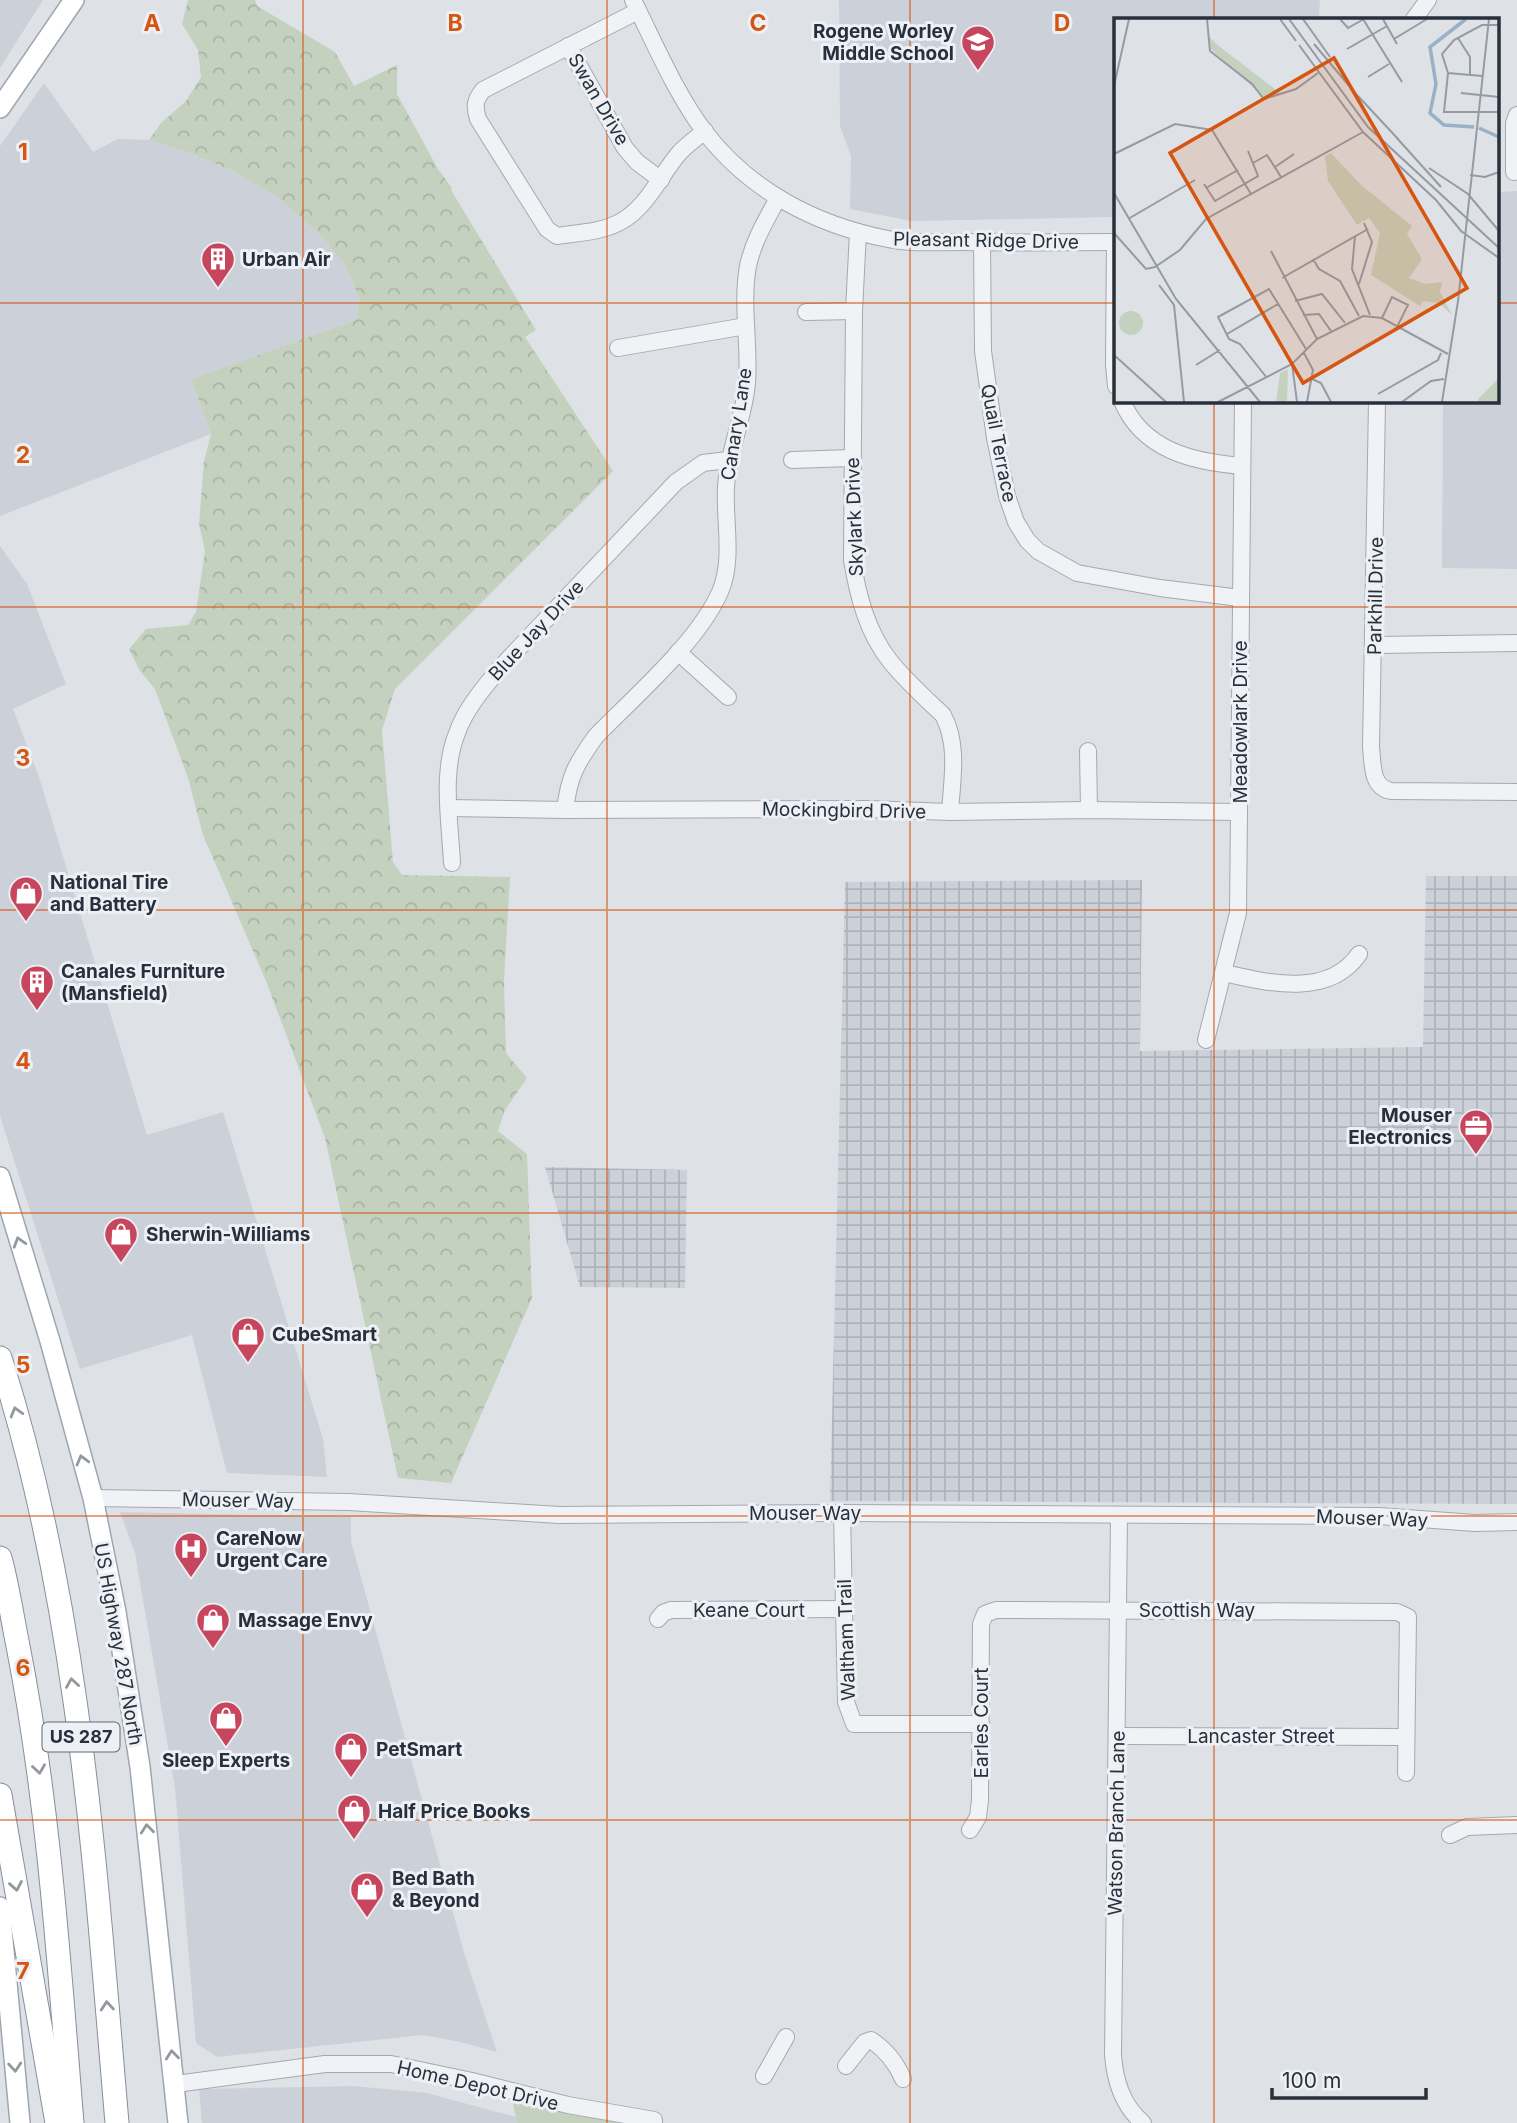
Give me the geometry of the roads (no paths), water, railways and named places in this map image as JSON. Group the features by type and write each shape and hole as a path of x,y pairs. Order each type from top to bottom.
{"highway":[{"name":"US 287","path":"0,1358 26,1449 63,1620 91,1821 117,2123"},
{"name":"US 287","path":"0,1558 39,1769 72,2123"},
{"path":"0,1795 57,2123"}],"main road":[{"path":"0,108 74,0"},
{"name":"US Highway 287 North","path":"0,1177 50,1341 93,1497 116,1612 140,1767 176,2084 178,2123"},
{"path":"0,1907 20,2123"}],"street":[{"path":"1415,18 1428,0"},
{"path":"636,5 568,46 483,90 474,107 478,119 547,229 557,236 618,224 637,208 680,153 705,131"},
{"name":"Pleasant Ridge Drive","path":"636,5 685,102 728,159 778,198 828,223 891,240 1114,242"},
{"name":"Swan Drive","path":"568,46 625,148 637,162 661,180"},
{"path":"1510,173 1517,115"},
{"name":"Canary Lane","path":"565,810 568,783 596,736 678,652 706,618 722,590 726,569 728,460 746,391 748,265 757,237 778,198"},
{"name":"Skylark Drive","path":"858,232 854,312 852,560 858,596 872,633 890,661 943,715 947,723 954,756 950,812"},
{"name":"Quail Terrace","path":"982,242 984,351 995,438 1007,496 1016,522 1027,540 1038,551 1077,573 1160,588 1241,598"},
{"path":"806,312 854,312"},
{"path":"618,348 747,326"},
{"path":"1123,402 1137,426 1167,448 1204,463 1242,466"},
{"name":"Meadowlark Drive","path":"1206,1040 1238,912 1243,402"},
{"name":"Parkhill Drive","path":"1377,402 1375,645 1371,747 1376,783 1382,790 1517,792"},
{"path":"792,460 852,458"},
{"name":"Blue Jay Drive","path":"452,863 448,768 456,734 476,697 499,669 676,482 702,463 728,460"},
{"path":"1375,645 1517,643"},
{"path":"678,652 728,696"},
{"path":"1088,751 1089,810"},
{"name":"Mockingbird Drive","path":"449,808 1239,812"},
{"path":"1224,973 1278,983 1330,980 1351,966 1359,954"},
{"name":"Mouser Way","path":"93,1497 349,1502 559,1515 842,1513 1379,1516 1475,1523 1517,1522"},
{"name":"Waltham Trail","path":"842,1513 846,1702 854,1724 981,1724"},
{"name":"Watson Branch Lane","path":"1119,1515 1114,2073 1125,2102 1143,2123"},
{"name":"Keane Court","path":"658,1619 671,1610 844,1609"},
{"name":"Scottish Way","path":"985,1614 996,1610 1392,1611 1408,1617 1406,1737"},
{"name":"Earles Court","path":"970,1830 979,1810 981,1624 985,1614"},
{"name":"Lancaster Street","path":"1117,1735 1406,1737"},
{"path":"1406,1737 1406,1773"},
{"path":"1450,1835 1467,1827 1517,1825"},
{"path":"764,2076 786,2037"},
{"path":"846,2066 865,2042 871,2040 883,2048 897,2065 903,2079"},
{"name":"Home Depot Drive","path":"176,2084 325,2064 391,2064 654,2122"}],"place":[{"name":"Rogene Worley Middle School","path":"978,72"},
{"name":"Urban Air","path":"218,289"},
{"name":"National Tire and Battery","path":"26,923"},
{"name":"Canales Furniture (Mansfield)","path":"37,1012"},
{"name":"Mouser Electronics","path":"1476,1156"},
{"name":"Sherwin-Williams","path":"121,1264"},
{"name":"CubeSmart","path":"248,1364"},
{"name":"CareNow Urgent Care","path":"191,1579"},
{"name":"Massage Envy","path":"213,1650"},
{"name":"Sleep Experts","path":"226,1748"},
{"name":"PetSmart","path":"351,1779"},
{"name":"Half Price Books","path":"354,1841"},
{"name":"Bed Bath & Beyond","path":"367,1919"}]}
